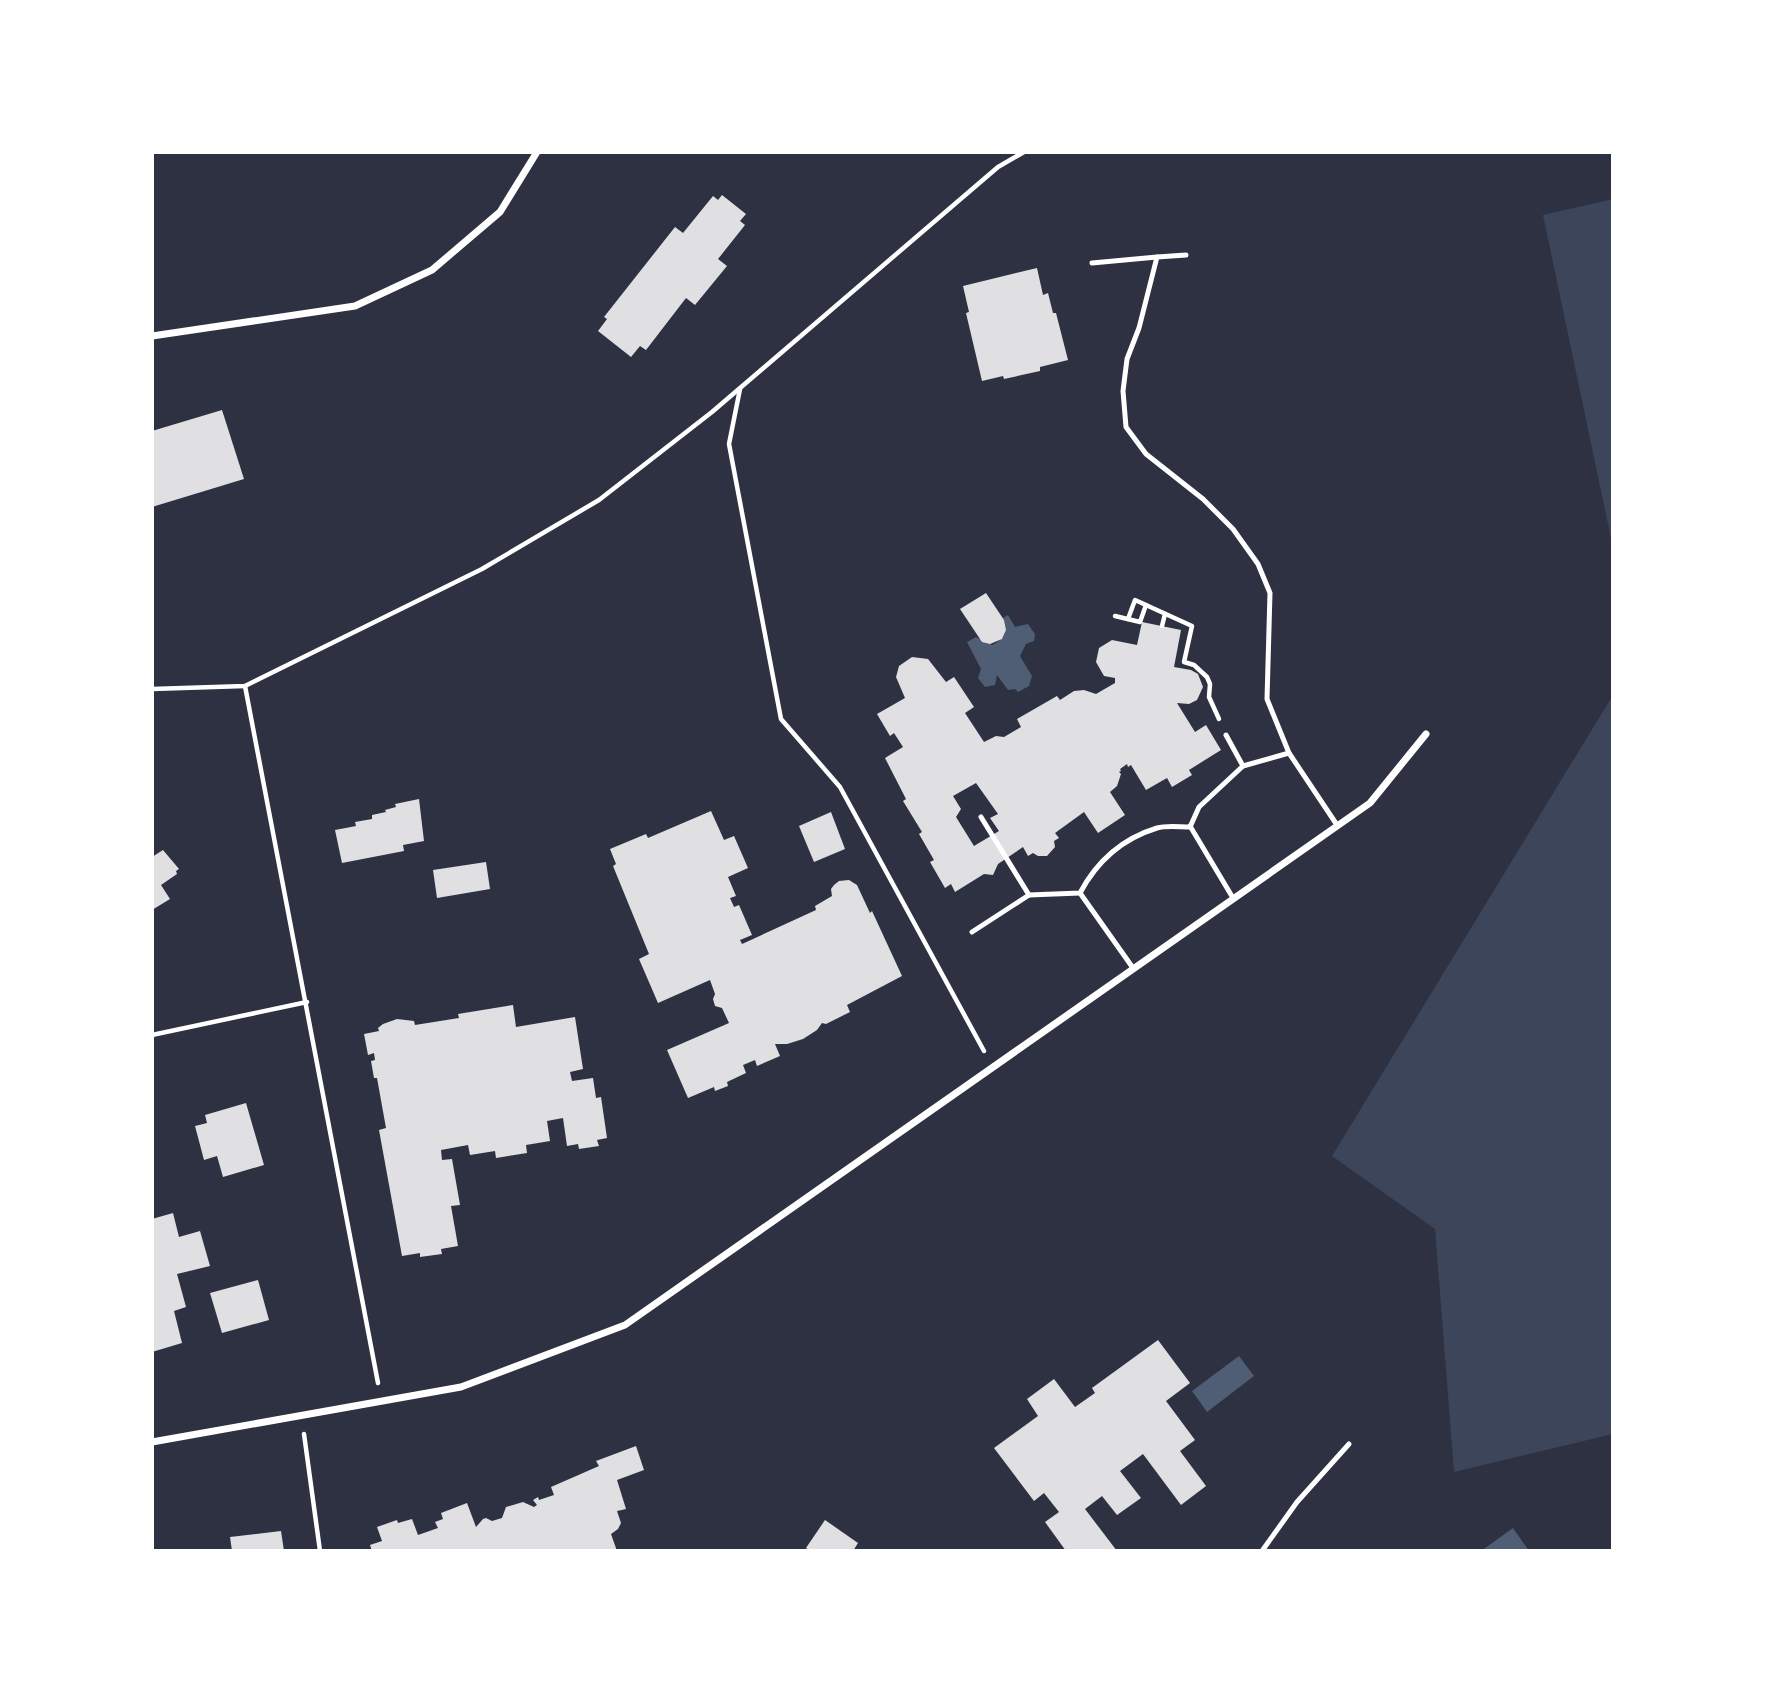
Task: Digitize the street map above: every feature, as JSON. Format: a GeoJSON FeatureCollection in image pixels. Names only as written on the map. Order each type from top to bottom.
{"type":"FeatureCollection","features":[{"type":"Feature","properties":{"kind":"street"},"geometry":{"type":"LineString","coordinates":[[152,336],[355,306],[432,270],[500,212],[537,152]]}},
{"type":"Feature","properties":{"kind":"street"},"geometry":{"type":"LineString","coordinates":[[152,1442],[461,1387],[625,1325],[1370,803],[1426,734]]}},
{"type":"Feature","properties":{"kind":"lane"},"geometry":{"type":"LineString","coordinates":[[1092,263],[1186,255]]}},
{"type":"Feature","properties":{"kind":"lane"},"geometry":{"type":"LineString","coordinates":[[1157,257],[1139,328],[1128,359],[1123,391],[1126,427],[1146,454],[1203,499],[1233,529],[1258,564],[1270,593],[1267,699],[1289,753],[1338,825]]}},
{"type":"Feature","properties":{"kind":"lane"},"geometry":{"type":"LineString","coordinates":[[1226,735],[1243,766]]}},
{"type":"Feature","properties":{"kind":"lane"},"geometry":{"type":"LineString","coordinates":[[1190,826],[1199,807],[1243,766],[1289,753]]}},
{"type":"Feature","properties":{"kind":"lane"},"geometry":{"type":"LineString","coordinates":[[981,817],[1029,895]]}},
{"type":"Feature","properties":{"kind":"lane"},"geometry":{"type":"LineString","coordinates":[[1080,894],[1099,862],[1125,842],[1159,827],[1190,826]]}},
{"type":"Feature","properties":{"kind":"lane"},"geometry":{"type":"LineString","coordinates":[[1190,826],[1233,898]]}},
{"type":"Feature","properties":{"kind":"lane"},"geometry":{"type":"LineString","coordinates":[[972,932],[1029,895],[1080,894]]}},
{"type":"Feature","properties":{"kind":"lane"},"geometry":{"type":"LineString","coordinates":[[1080,894],[1133,968]]}},
{"type":"Feature","properties":{"kind":"lane"},"geometry":{"type":"LineString","coordinates":[[1262,1551],[1297,1502],[1349,1444]]}},
{"type":"Feature","properties":{"kind":"path"},"geometry":{"type":"LineString","coordinates":[[152,689],[245,686],[482,569],[599,500],[740,388],[998,167],[1024,152]]}},
{"type":"Feature","properties":{"kind":"path"},"geometry":{"type":"LineString","coordinates":[[740,388],[729,444],[781,719],[840,787],[992,1067]]}},
{"type":"Feature","properties":{"kind":"path"},"geometry":{"type":"LineString","coordinates":[[1128,619],[1135,600],[1192,626],[1184,662],[1194,665],[1207,677],[1210,684],[1209,696],[1226,735]]}},
{"type":"Feature","properties":{"kind":"path"},"geometry":{"type":"LineString","coordinates":[[1115,616],[1140,622],[1146,605]]}},
{"type":"Feature","properties":{"kind":"path"},"geometry":{"type":"LineString","coordinates":[[1162,626],[1165,614]]}},
{"type":"Feature","properties":{"kind":"path"},"geometry":{"type":"LineString","coordinates":[[245,686],[381,1402]]}},
{"type":"Feature","properties":{"kind":"path"},"geometry":{"type":"LineString","coordinates":[[152,1035],[307,1002]]}},
{"type":"Feature","properties":{"kind":"path"},"geometry":{"type":"LineString","coordinates":[[302,1416],[320,1551]]}},
{"type":"Feature","properties":{"kind":"shaded area"},"geometry":{"type":"Polygon","coordinates":[[[1613,199],[1613,548],[1543,215],[1613,199]]]}},
{"type":"Feature","properties":{"kind":"shaded area"},"geometry":{"type":"Polygon","coordinates":[[[1008,615],[1015,627],[1028,624],[1035,634],[1034,641],[1026,644],[1020,656],[1032,676],[1029,686],[1018,692],[1015,689],[1008,690],[997,675],[995,685],[985,687],[978,678],[981,669],[967,642],[976,637],[992,645],[996,643],[1003,637],[1003,618],[1008,615]]]}},
{"type":"Feature","properties":{"kind":"shaded area"},"geometry":{"type":"Polygon","coordinates":[[[1613,695],[1613,1434],[1454,1472],[1435,1229],[1332,1156],[1613,695]]]}},
{"type":"Feature","properties":{"kind":"shaded area"},"geometry":{"type":"Polygon","coordinates":[[[1239,1356],[1254,1376],[1207,1412],[1192,1391],[1239,1356]]]}},
{"type":"Feature","properties":{"kind":"shaded area"},"geometry":{"type":"Polygon","coordinates":[[[1513,1528],[1529,1551],[1481,1551],[1513,1528]]]}},
{"type":"Feature","properties":{"kind":"building"},"geometry":{"type":"Polygon","coordinates":[[[722,195],[746,214],[740,221],[745,225],[718,259],[727,266],[695,305],[686,298],[646,350],[640,346],[631,357],[598,331],[607,319],[604,317],[675,227],[683,233],[713,196],[718,200],[722,195]]]}},
{"type":"Feature","properties":{"kind":"building"},"geometry":{"type":"Polygon","coordinates":[[[1037,268],[1043,295],[1048,293],[1053,313],[1056,313],[1068,360],[1040,367],[1040,371],[982,381],[966,313],[969,312],[963,286],[1037,268]]]}},
{"type":"Feature","properties":{"kind":"building"},"geometry":{"type":"Polygon","coordinates":[[[222,410],[244,479],[152,507],[152,431],[222,410]]]}},
{"type":"Feature","properties":{"kind":"building"},"geometry":{"type":"Polygon","coordinates":[[[986,593],[1004,620],[1006,630],[1002,639],[990,644],[982,642],[960,609],[986,593]]]}},
{"type":"Feature","properties":{"kind":"building"},"geometry":{"type":"Polygon","coordinates":[[[1142,622],[1181,630],[1174,667],[1198,674],[1203,687],[1197,700],[1189,704],[1177,703],[1195,732],[1206,725],[1221,750],[1189,770],[1192,775],[1172,787],[1167,778],[1146,790],[1131,765],[1128,767],[1127,764],[1120,769],[1117,786],[1110,792],[1125,815],[1098,833],[1084,812],[1055,833],[1059,838],[1054,841],[1055,847],[1047,856],[1033,853],[1028,856],[1023,847],[998,864],[993,875],[984,874],[955,892],[951,884],[945,888],[930,862],[934,860],[919,834],[922,832],[903,801],[906,799],[885,758],[903,747],[894,733],[890,736],[877,714],[905,698],[896,677],[899,666],[912,657],[928,659],[946,682],[954,677],[974,707],[965,713],[984,742],[996,736],[1004,737],[1021,727],[1017,719],[1057,696],[1060,700],[1074,691],[1084,690],[1096,694],[1115,683],[1115,678],[1104,676],[1096,662],[1099,648],[1112,640],[1137,645],[1142,622]],[[976,783],[953,796],[961,809],[956,817],[974,846],[999,831],[990,818],[998,814],[976,783]]]}},
{"type":"Feature","properties":{"kind":"building"},"geometry":{"type":"Polygon","coordinates":[[[419,799],[424,841],[403,845],[404,851],[342,863],[335,830],[356,826],[355,822],[372,819],[372,815],[386,812],[385,810],[396,807],[395,804],[419,799]]]}},
{"type":"Feature","properties":{"kind":"building"},"geometry":{"type":"Polygon","coordinates":[[[711,811],[724,840],[734,836],[748,868],[728,877],[736,896],[730,898],[734,907],[739,905],[752,935],[740,940],[742,944],[816,910],[815,906],[832,896],[831,889],[834,885],[839,881],[849,880],[857,885],[870,913],[872,911],[902,976],[847,1005],[850,1012],[826,1024],[822,1023],[817,1030],[803,1039],[787,1044],[775,1044],[780,1056],[757,1066],[755,1060],[743,1065],[746,1073],[727,1082],[728,1086],[715,1091],[714,1087],[688,1098],[667,1050],[729,1023],[722,1008],[715,1006],[715,994],[710,980],[658,1003],[639,959],[649,954],[613,866],[616,864],[610,849],[646,834],[648,838],[711,811]]]}},
{"type":"Feature","properties":{"kind":"building"},"geometry":{"type":"Polygon","coordinates":[[[831,812],[845,849],[814,862],[799,826],[831,812]]]}},
{"type":"Feature","properties":{"kind":"building"},"geometry":{"type":"Polygon","coordinates":[[[163,850],[179,869],[177,874],[161,885],[170,899],[152,910],[152,857],[163,850]]]}},
{"type":"Feature","properties":{"kind":"building"},"geometry":{"type":"Polygon","coordinates":[[[486,862],[490,889],[437,898],[433,870],[486,862]]]}},
{"type":"Feature","properties":{"kind":"building"},"geometry":{"type":"Polygon","coordinates":[[[513,1005],[516,1027],[575,1017],[583,1069],[570,1072],[572,1081],[593,1078],[596,1098],[601,1097],[607,1138],[597,1140],[599,1146],[579,1149],[578,1144],[567,1146],[563,1118],[547,1121],[550,1141],[526,1145],[527,1153],[496,1158],[495,1151],[470,1155],[468,1145],[441,1150],[442,1160],[452,1159],[460,1205],[451,1206],[458,1246],[441,1249],[442,1254],[402,1256],[379,1130],[386,1128],[377,1078],[374,1078],[371,1061],[375,1060],[374,1053],[368,1055],[364,1034],[379,1031],[378,1028],[383,1024],[397,1019],[414,1021],[415,1025],[459,1018],[458,1014],[513,1005]]]}},
{"type":"Feature","properties":{"kind":"building"},"geometry":{"type":"Polygon","coordinates":[[[246,1103],[264,1165],[223,1177],[217,1156],[204,1160],[195,1126],[207,1123],[205,1115],[246,1103]]]}},
{"type":"Feature","properties":{"kind":"building"},"geometry":{"type":"Polygon","coordinates":[[[173,1213],[179,1237],[200,1231],[210,1266],[177,1274],[186,1307],[174,1311],[182,1343],[152,1352],[152,1219],[173,1213]]]}},
{"type":"Feature","properties":{"kind":"building"},"geometry":{"type":"Polygon","coordinates":[[[258,1280],[269,1320],[222,1333],[210,1293],[258,1280]]]}},
{"type":"Feature","properties":{"kind":"building"},"geometry":{"type":"Polygon","coordinates":[[[1158,1340],[1190,1383],[1166,1401],[1195,1440],[1180,1451],[1206,1486],[1181,1505],[1143,1454],[1120,1471],[1141,1498],[1117,1515],[1102,1496],[1085,1509],[1117,1551],[1066,1551],[1045,1522],[1059,1512],[1044,1493],[1034,1501],[994,1448],[1038,1416],[1027,1399],[1054,1379],[1075,1407],[1095,1393],[1092,1388],[1158,1340]]]}},
{"type":"Feature","properties":{"kind":"building"},"geometry":{"type":"Polygon","coordinates":[[[636,1446],[644,1470],[617,1480],[626,1509],[617,1511],[621,1523],[611,1534],[617,1551],[372,1551],[370,1545],[382,1541],[377,1527],[397,1520],[398,1523],[412,1519],[418,1535],[438,1528],[435,1522],[443,1519],[441,1513],[467,1503],[476,1527],[483,1519],[492,1521],[502,1518],[506,1507],[523,1502],[534,1507],[537,1505],[533,1500],[538,1497],[539,1500],[554,1495],[551,1487],[599,1466],[596,1461],[636,1446]]]}},
{"type":"Feature","properties":{"kind":"building"},"geometry":{"type":"Polygon","coordinates":[[[825,1520],[858,1543],[853,1551],[810,1551],[806,1548],[825,1520]]]}},
{"type":"Feature","properties":{"kind":"building"},"geometry":{"type":"Polygon","coordinates":[[[281,1531],[284,1551],[232,1551],[230,1537],[281,1531]]]}}]}
